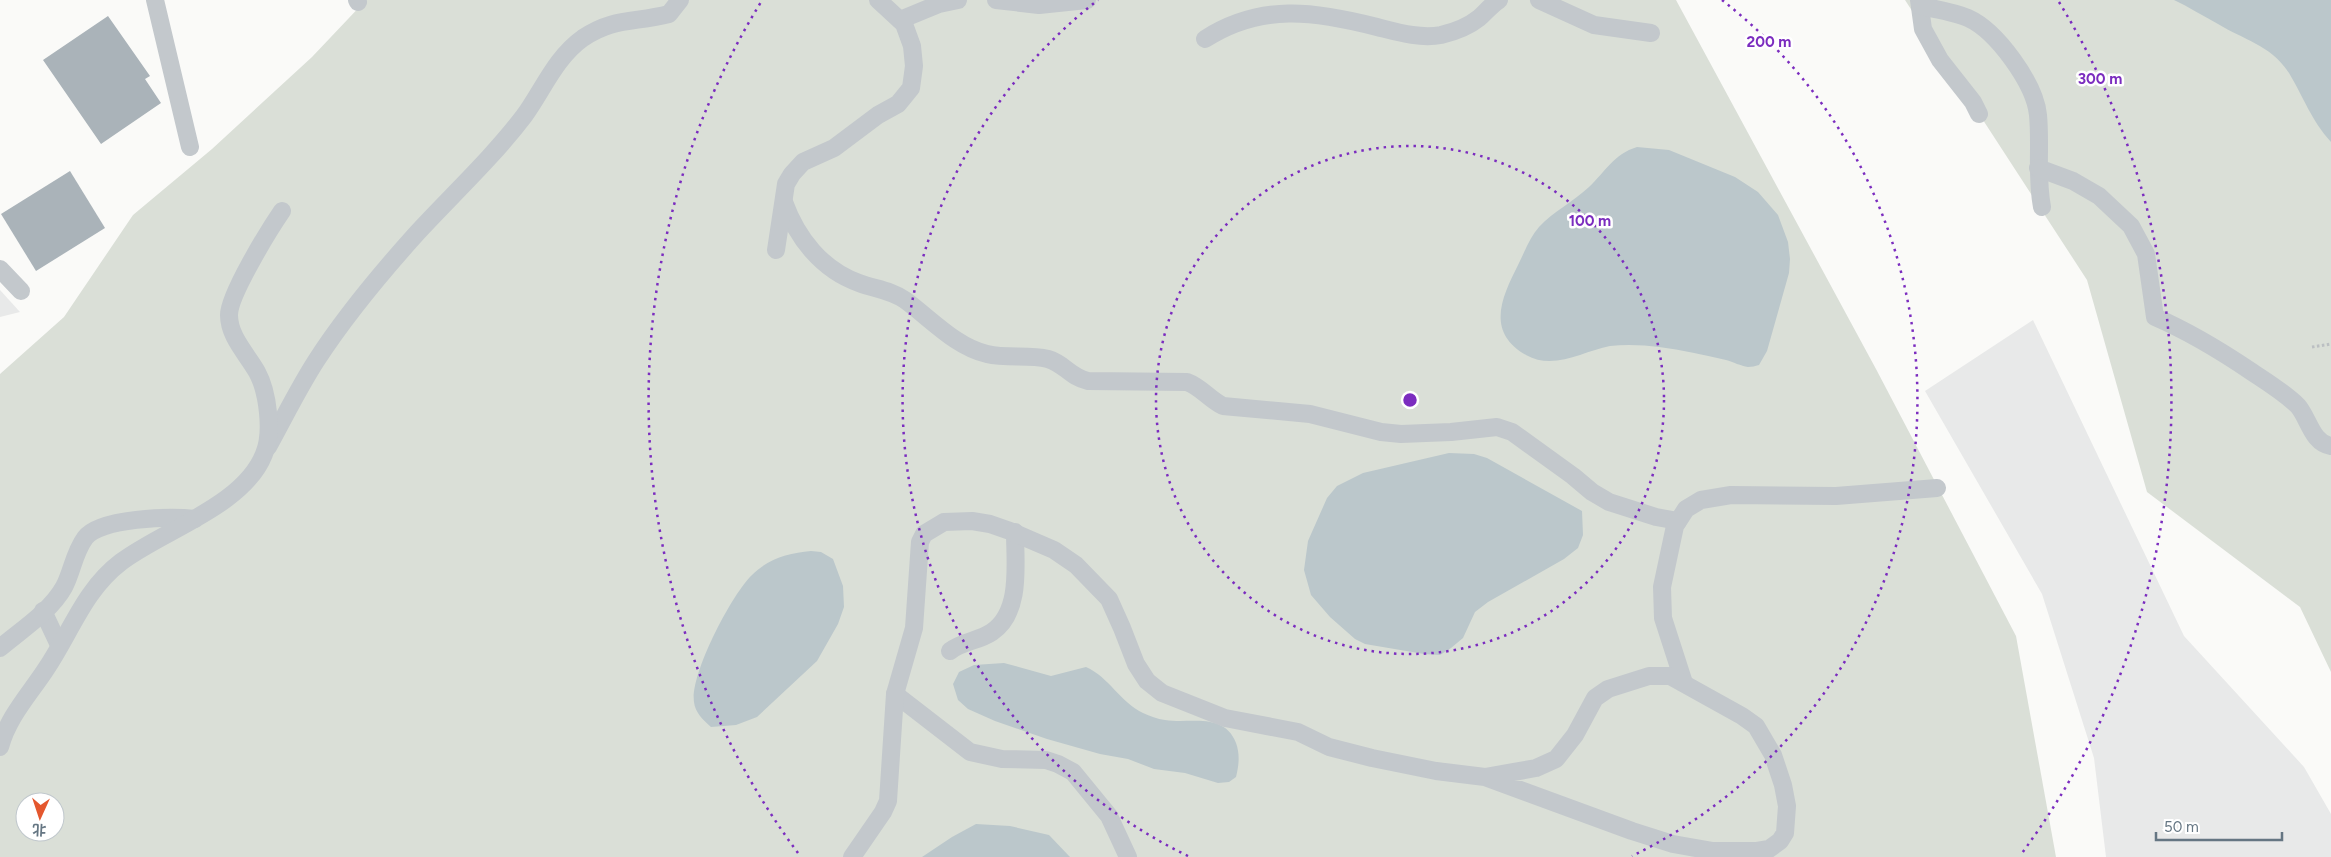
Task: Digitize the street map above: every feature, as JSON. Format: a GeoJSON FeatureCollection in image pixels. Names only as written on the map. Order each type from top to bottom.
{"type":"FeatureCollection","features":[{"type":"Feature","properties":{"kind":"street"},"geometry":{"type":"LineString","coordinates":[[155,0],[190,147]]}},
{"type":"Feature","properties":{"kind":"street"},"geometry":{"type":"LineString","coordinates":[[0,747],[5,730],[47,668],[86,597],[105,577],[138,551],[207,512],[237,489],[257,468],[300,387],[339,327],[417,233],[469,179],[524,116],[542,86],[568,51],[587,35],[611,23],[669,14],[680,0]]}},
{"type":"Feature","properties":{"kind":"street"},"geometry":{"type":"LineString","coordinates":[[776,250],[786,184],[803,162],[834,148],[878,115],[898,104],[911,88],[914,66],[912,46],[904,24],[878,0]]}},
{"type":"Feature","properties":{"kind":"street"},"geometry":{"type":"LineString","coordinates":[[900,20],[939,4],[958,0]]}},
{"type":"Feature","properties":{"kind":"street"},"geometry":{"type":"LineString","coordinates":[[996,0],[1039,5],[1087,0]]}},
{"type":"Feature","properties":{"kind":"street"},"geometry":{"type":"LineString","coordinates":[[1205,39],[1222,28],[1243,19],[1282,12],[1302,12],[1350,20],[1408,34],[1440,35],[1462,28],[1480,17],[1499,0]]}},
{"type":"Feature","properties":{"kind":"street"},"geometry":{"type":"LineString","coordinates":[[1539,0],[1594,25],[1651,32]]}},
{"type":"Feature","properties":{"kind":"street"},"geometry":{"type":"LineString","coordinates":[[1979,114],[1973,102],[1940,60],[1923,28],[1920,3],[1969,18],[1990,34],[2018,67],[2028,83],[2038,113],[2038,168],[2042,207]]}},
{"type":"Feature","properties":{"kind":"street"},"geometry":{"type":"LineString","coordinates":[[2038,168],[2073,181],[2098,196],[2131,226],[2146,254],[2155,317],[2183,329],[2270,384],[2298,407],[2315,436],[2326,445],[2331,446]]}},
{"type":"Feature","properties":{"kind":"street"},"geometry":{"type":"LineString","coordinates":[[784,202],[788,213],[807,246],[827,265],[850,280],[889,291],[968,347],[988,354],[1049,359],[1062,366],[1076,378],[1088,381],[1187,382],[1196,385],[1210,399],[1223,406],[1310,414],[1381,432],[1401,434],[1451,432],[1497,427],[1512,432],[1558,464],[1592,492],[1609,502],[1656,517],[1678,521]]}},
{"type":"Feature","properties":{"kind":"street"},"geometry":{"type":"LineString","coordinates":[[265,453],[268,428],[265,393],[258,374],[232,333],[229,314],[246,272],[282,211]]}},
{"type":"Feature","properties":{"kind":"street"},"geometry":{"type":"LineString","coordinates":[[0,269],[20,292]]}},
{"type":"Feature","properties":{"kind":"street"},"geometry":{"type":"LineString","coordinates":[[1684,683],[1663,618],[1662,587],[1675,526],[1686,510],[1701,500],[1730,495],[1836,496],[1938,488]]}},
{"type":"Feature","properties":{"kind":"street"},"geometry":{"type":"LineString","coordinates":[[0,648],[44,611],[64,588],[80,545],[91,532],[124,522],[159,517],[194,519]]}},
{"type":"Feature","properties":{"kind":"street"},"geometry":{"type":"LineString","coordinates":[[852,857],[883,812],[888,801],[895,694],[914,628],[920,542],[924,534],[944,522],[959,520],[990,524],[1015,532],[1054,550],[1076,565],[1108,599],[1140,670],[1147,681],[1162,693],[1225,718],[1298,732],[1329,747],[1372,758],[1436,771],[1485,777],[1632,831],[1673,844],[1713,851],[1769,850],[1780,841],[1785,833],[1787,806],[1783,785],[1763,736],[1756,726],[1742,716],[1670,676],[1650,676],[1608,689],[1595,698],[1575,735],[1556,759],[1536,768],[1485,777]]}},
{"type":"Feature","properties":{"kind":"street"},"geometry":{"type":"LineString","coordinates":[[950,650],[992,632],[1000,625],[1006,614],[1014,588],[1015,532]]}},
{"type":"Feature","properties":{"kind":"street"},"geometry":{"type":"LineString","coordinates":[[44,611],[59,645]]}},
{"type":"Feature","properties":{"kind":"street"},"geometry":{"type":"LineString","coordinates":[[895,694],[970,752],[1002,759],[1046,760],[1072,772],[1099,801],[1109,816],[1128,857]]}},
{"type":"Feature","properties":{"kind":"path"},"geometry":{"type":"LineString","coordinates":[[2312,347],[2331,344]]}},
{"type":"Feature","properties":{"kind":"shaded area"},"geometry":{"type":"Polygon","coordinates":[[[366,0],[1676,0],[1876,369],[2016,636],[2056,857],[0,857],[0,374],[64,317],[133,215],[212,149],[312,57],[366,0]]]}},
{"type":"Feature","properties":{"kind":"shaded area"},"geometry":{"type":"Polygon","coordinates":[[[1905,0],[2331,0],[2331,672],[2300,607],[2147,492],[2087,280],[1905,0]]]}},
{"type":"Feature","properties":{"kind":"shaded area"},"geometry":{"type":"Polygon","coordinates":[[[2174,0],[2331,0],[2331,142],[2313,117],[2289,73],[2274,56],[2265,49],[2174,0]]]}},
{"type":"Feature","properties":{"kind":"shaded area"},"geometry":{"type":"Polygon","coordinates":[[[1637,147],[1669,150],[1735,177],[1758,192],[1778,215],[1788,242],[1789,273],[1767,351],[1759,365],[1748,367],[1685,351],[1635,345],[1610,346],[1558,361],[1547,361],[1526,355],[1513,346],[1505,335],[1501,324],[1503,301],[1507,288],[1536,231],[1551,216],[1589,187],[1622,154],[1637,147]]]}},
{"type":"Feature","properties":{"kind":"shaded area"},"geometry":{"type":"Polygon","coordinates":[[[0,290],[20,312],[0,317],[0,290]]]}},
{"type":"Feature","properties":{"kind":"shaded area"},"geometry":{"type":"Polygon","coordinates":[[[2033,320],[2184,636],[2304,767],[2331,814],[2331,857],[2106,857],[2094,758],[2042,594],[1925,391],[2033,320]]]}},
{"type":"Feature","properties":{"kind":"shaded area"},"geometry":{"type":"Polygon","coordinates":[[[1449,453],[1474,454],[1487,458],[1582,511],[1583,535],[1578,548],[1564,559],[1488,602],[1475,612],[1463,638],[1440,655],[1365,644],[1355,639],[1330,617],[1311,595],[1304,570],[1308,541],[1327,498],[1337,486],[1363,473],[1449,453]]]}},
{"type":"Feature","properties":{"kind":"shaded area"},"geometry":{"type":"Polygon","coordinates":[[[811,551],[821,552],[833,559],[843,586],[844,607],[838,624],[817,661],[757,717],[736,725],[711,727],[702,719],[696,709],[694,702],[695,689],[705,655],[724,616],[744,585],[765,564],[780,557],[811,551]]]}},
{"type":"Feature","properties":{"kind":"shaded area"},"geometry":{"type":"Polygon","coordinates":[[[1004,663],[1051,676],[1086,667],[1094,671],[1128,703],[1143,713],[1162,720],[1215,723],[1231,733],[1236,743],[1239,760],[1236,777],[1229,782],[1218,783],[1185,773],[1154,769],[1128,759],[1100,754],[1047,739],[995,721],[968,709],[958,700],[953,684],[959,672],[974,665],[1004,663]]]}},
{"type":"Feature","properties":{"kind":"shaded area"},"geometry":{"type":"Polygon","coordinates":[[[976,824],[1010,826],[1049,835],[1070,857],[922,857],[976,824]]]}},
{"type":"Feature","properties":{"kind":"building"},"geometry":{"type":"Polygon","coordinates":[[[108,16],[150,76],[145,79],[161,103],[101,144],[43,60],[108,16]]]}},
{"type":"Feature","properties":{"kind":"building"},"geometry":{"type":"Polygon","coordinates":[[[70,171],[105,228],[36,271],[1,214],[70,171]]]}}]}
